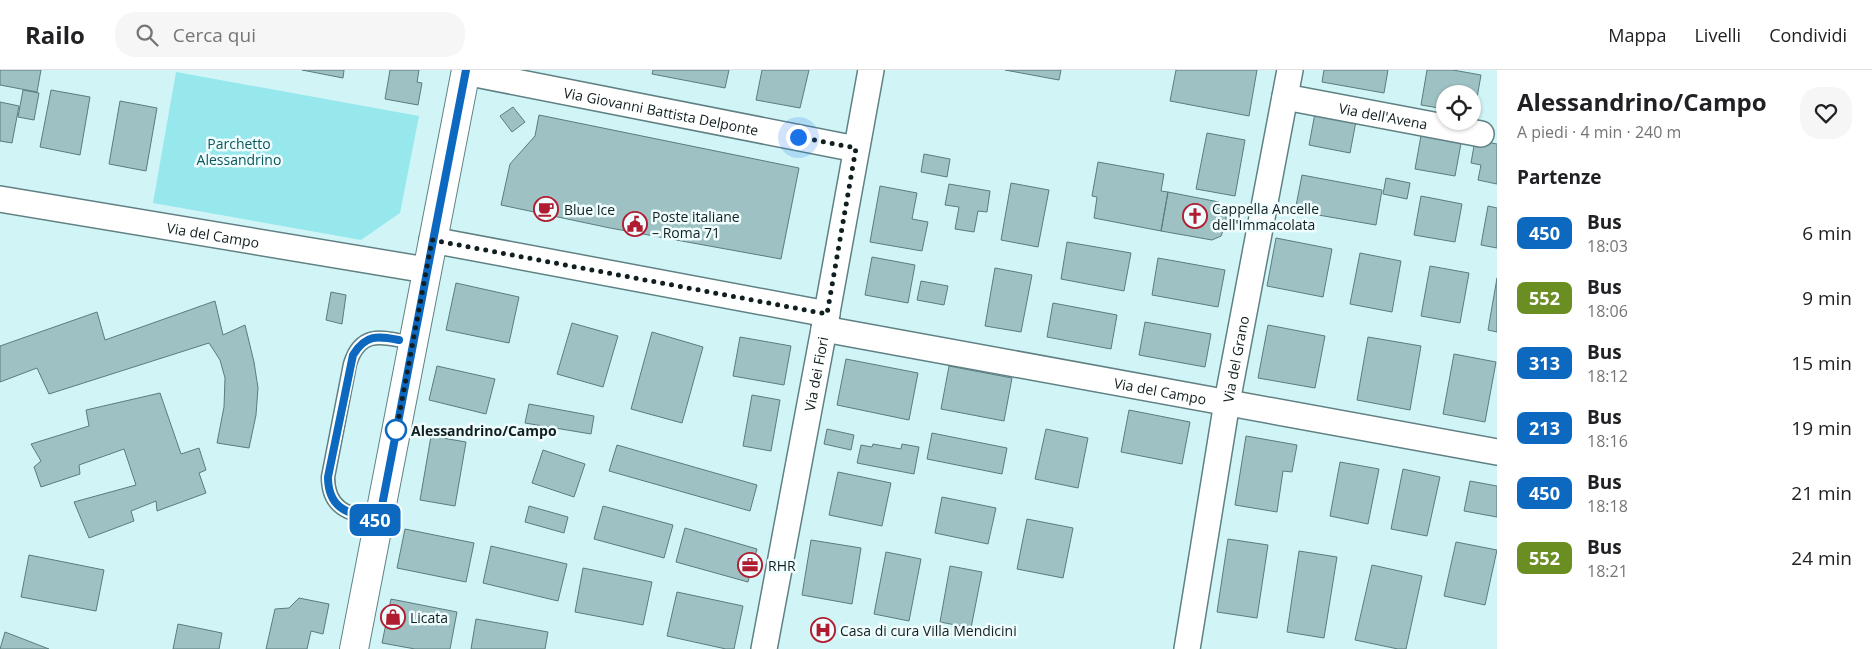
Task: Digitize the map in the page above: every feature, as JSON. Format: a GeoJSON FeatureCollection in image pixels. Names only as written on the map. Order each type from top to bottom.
{"type":"FeatureCollection","features":[{"type":"Feature","properties":{"kind":"street","name":"Via dei Fiori"},"geometry":{"type":"LineString","coordinates":[[764,649],[826,322],[871,70]]}},
{"type":"Feature","properties":{"kind":"street","name":"Via del Grano"},"geometry":{"type":"LineString","coordinates":[[1187,649],[1227,402],[1290,70]]}},
{"type":"Feature","properties":{"kind":"street","name":"Via Giovanni Battista Delponte"},"geometry":{"type":"LineString","coordinates":[[465,71],[856,148]]}},
{"type":"Feature","properties":{"kind":"street"},"geometry":{"type":"LineString","coordinates":[[354,649],[465,71]]}},
{"type":"Feature","properties":{"kind":"street","name":"Via dell'Avena"},"geometry":{"type":"LineString","coordinates":[[1285,98],[1481,134]]}},
{"type":"Feature","properties":{"kind":"street","name":"Via del Campo"},"geometry":{"type":"LineString","coordinates":[[0,199],[426,270]]}},
{"type":"Feature","properties":{"kind":"street","name":"Via del Campo"},"geometry":{"type":"LineString","coordinates":[[432,240],[826,322],[1227,402],[1497,452]]}},
{"type":"Feature","properties":{"kind":"lane"},"geometry":{"type":"LineString","coordinates":[[379,521],[348,512],[340,507],[330,494],[328,477],[350,364],[357,348],[363,342],[376,337],[413,343]]}},
{"type":"Feature","properties":{"kind":"green space","name":"Parchetto Alessandrino"},"geometry":{"type":"Polygon","coordinates":[[[176,72],[419,116],[400,213],[361,240],[153,203],[176,72]]]}},
{"type":"Feature","properties":{"kind":"building"},"geometry":{"type":"Polygon","coordinates":[[[0,70],[41,70],[37,92],[0,85],[0,70]]]}},
{"type":"Feature","properties":{"kind":"building"},"geometry":{"type":"Polygon","coordinates":[[[302,70],[344,70],[343,78],[302,70]]]}},
{"type":"Feature","properties":{"kind":"building"},"geometry":{"type":"Polygon","coordinates":[[[390,70],[419,70],[417,82],[422,83],[418,105],[385,99],[390,70]]]}},
{"type":"Feature","properties":{"kind":"building"},"geometry":{"type":"Polygon","coordinates":[[[653,70],[729,70],[725,88],[652,74],[653,70]]]}},
{"type":"Feature","properties":{"kind":"building"},"geometry":{"type":"Polygon","coordinates":[[[762,70],[809,70],[800,108],[756,100],[762,70]]]}},
{"type":"Feature","properties":{"kind":"building"},"geometry":{"type":"Polygon","coordinates":[[[1005,70],[1061,70],[1059,80],[1005,70]]]}},
{"type":"Feature","properties":{"kind":"building"},"geometry":{"type":"Polygon","coordinates":[[[1176,70],[1257,70],[1249,116],[1170,101],[1176,70]]]}},
{"type":"Feature","properties":{"kind":"building"},"geometry":{"type":"Polygon","coordinates":[[[1324,70],[1388,70],[1384,93],[1322,82],[1324,70]]]}},
{"type":"Feature","properties":{"kind":"building"},"geometry":{"type":"Polygon","coordinates":[[[1427,70],[1453,70],[1481,75],[1479,85],[1436,85],[1436,108],[1421,105],[1427,70]]]}},
{"type":"Feature","properties":{"kind":"building"},"geometry":{"type":"Polygon","coordinates":[[[23,90],[39,93],[34,120],[18,117],[23,90]]]}},
{"type":"Feature","properties":{"kind":"building"},"geometry":{"type":"Polygon","coordinates":[[[51,90],[90,97],[80,155],[40,147],[51,90]]]}},
{"type":"Feature","properties":{"kind":"building"},"geometry":{"type":"Polygon","coordinates":[[[120,101],[157,108],[146,171],[109,164],[120,101]]]}},
{"type":"Feature","properties":{"kind":"building"},"geometry":{"type":"Polygon","coordinates":[[[0,102],[19,106],[12,143],[0,141],[0,102]]]}},
{"type":"Feature","properties":{"kind":"building"},"geometry":{"type":"Polygon","coordinates":[[[513,107],[525,122],[512,132],[500,116],[513,107]]]}},
{"type":"Feature","properties":{"kind":"building"},"geometry":{"type":"Polygon","coordinates":[[[1316,108],[1357,116],[1350,153],[1309,145],[1316,108]]]}},
{"type":"Feature","properties":{"kind":"building"},"geometry":{"type":"Polygon","coordinates":[[[539,115],[799,168],[781,259],[610,228],[501,205],[510,164],[535,136],[539,115]]]}},
{"type":"Feature","properties":{"kind":"building"},"geometry":{"type":"Polygon","coordinates":[[[1422,130],[1462,138],[1455,176],[1415,169],[1422,130]]]}},
{"type":"Feature","properties":{"kind":"building"},"geometry":{"type":"Polygon","coordinates":[[[1207,133],[1245,140],[1235,196],[1196,189],[1207,133]]]}},
{"type":"Feature","properties":{"kind":"building"},"geometry":{"type":"Polygon","coordinates":[[[1475,140],[1497,144],[1497,184],[1478,180],[1481,165],[1471,163],[1475,140]]]}},
{"type":"Feature","properties":{"kind":"building"},"geometry":{"type":"Polygon","coordinates":[[[924,154],[950,159],[947,177],[921,172],[924,154]]]}},
{"type":"Feature","properties":{"kind":"building"},"geometry":{"type":"Polygon","coordinates":[[[1098,162],[1164,174],[1161,191],[1168,192],[1161,231],[1094,218],[1097,197],[1092,196],[1098,162]]]}},
{"type":"Feature","properties":{"kind":"building"},"geometry":{"type":"Polygon","coordinates":[[[1302,175],[1382,190],[1376,225],[1295,211],[1302,175]]]}},
{"type":"Feature","properties":{"kind":"building"},"geometry":{"type":"Polygon","coordinates":[[[1386,178],[1410,183],[1407,199],[1383,194],[1386,178]]]}},
{"type":"Feature","properties":{"kind":"building"},"geometry":{"type":"Polygon","coordinates":[[[1011,183],[1049,190],[1038,247],[1001,240],[1011,183]]]}},
{"type":"Feature","properties":{"kind":"building"},"geometry":{"type":"Polygon","coordinates":[[[949,184],[990,191],[987,212],[978,211],[974,232],[955,229],[959,207],[945,205],[949,184]]]}},
{"type":"Feature","properties":{"kind":"building"},"geometry":{"type":"Polygon","coordinates":[[[880,186],[917,193],[912,219],[928,222],[922,251],[870,242],[880,186]]]}},
{"type":"Feature","properties":{"kind":"building","name":"Cappella Ancelle dell'Immacolata"},"geometry":{"type":"Polygon","coordinates":[[[1168,192],[1219,202],[1226,209],[1226,223],[1221,236],[1212,240],[1161,231],[1168,192]]]}},
{"type":"Feature","properties":{"kind":"building"},"geometry":{"type":"Polygon","coordinates":[[[1421,196],[1462,204],[1455,242],[1414,235],[1421,196]]]}},
{"type":"Feature","properties":{"kind":"building"},"geometry":{"type":"Polygon","coordinates":[[[1488,206],[1497,208],[1497,248],[1481,245],[1488,206]]]}},
{"type":"Feature","properties":{"kind":"building"},"geometry":{"type":"Polygon","coordinates":[[[1276,238],[1332,249],[1323,297],[1267,286],[1276,238]]]}},
{"type":"Feature","properties":{"kind":"building"},"geometry":{"type":"Polygon","coordinates":[[[1067,242],[1131,253],[1124,291],[1061,279],[1067,242]]]}},
{"type":"Feature","properties":{"kind":"building"},"geometry":{"type":"Polygon","coordinates":[[[1360,253],[1401,261],[1392,312],[1350,304],[1360,253]]]}},
{"type":"Feature","properties":{"kind":"building"},"geometry":{"type":"Polygon","coordinates":[[[872,257],[915,265],[908,303],[865,295],[872,257]]]}},
{"type":"Feature","properties":{"kind":"building"},"geometry":{"type":"Polygon","coordinates":[[[1158,258],[1225,270],[1218,307],[1152,295],[1158,258]]]}},
{"type":"Feature","properties":{"kind":"building"},"geometry":{"type":"Polygon","coordinates":[[[1430,266],[1469,273],[1460,323],[1421,316],[1430,266]]]}},
{"type":"Feature","properties":{"kind":"building"},"geometry":{"type":"Polygon","coordinates":[[[995,268],[1032,275],[1021,332],[985,326],[995,268]]]}},
{"type":"Feature","properties":{"kind":"building"},"geometry":{"type":"Polygon","coordinates":[[[1497,278],[1497,332],[1488,330],[1497,278]]]}},
{"type":"Feature","properties":{"kind":"building"},"geometry":{"type":"Polygon","coordinates":[[[921,281],[948,286],[944,305],[917,300],[921,281]]]}},
{"type":"Feature","properties":{"kind":"building"},"geometry":{"type":"Polygon","coordinates":[[[456,283],[519,297],[509,343],[446,330],[456,283]]]}},
{"type":"Feature","properties":{"kind":"building"},"geometry":{"type":"Polygon","coordinates":[[[331,292],[346,295],[342,324],[326,320],[331,292]]]}},
{"type":"Feature","properties":{"kind":"building"},"geometry":{"type":"Polygon","coordinates":[[[215,301],[223,335],[245,325],[254,362],[258,388],[256,415],[249,448],[217,443],[224,407],[225,378],[220,360],[209,343],[49,394],[37,368],[0,382],[0,346],[97,312],[105,340],[215,301]]]}},
{"type":"Feature","properties":{"kind":"building"},"geometry":{"type":"Polygon","coordinates":[[[1053,303],[1117,315],[1111,349],[1047,337],[1053,303]]]}},
{"type":"Feature","properties":{"kind":"building"},"geometry":{"type":"Polygon","coordinates":[[[1145,322],[1211,334],[1205,367],[1139,355],[1145,322]]]}},
{"type":"Feature","properties":{"kind":"building"},"geometry":{"type":"Polygon","coordinates":[[[572,323],[618,336],[603,387],[557,374],[572,323]]]}},
{"type":"Feature","properties":{"kind":"building"},"geometry":{"type":"Polygon","coordinates":[[[1268,325],[1325,336],[1315,388],[1258,378],[1268,325]]]}},
{"type":"Feature","properties":{"kind":"building"},"geometry":{"type":"Polygon","coordinates":[[[652,332],[703,347],[682,423],[631,409],[652,332]]]}},
{"type":"Feature","properties":{"kind":"building"},"geometry":{"type":"Polygon","coordinates":[[[740,337],[791,346],[784,385],[733,376],[740,337]]]}},
{"type":"Feature","properties":{"kind":"building"},"geometry":{"type":"Polygon","coordinates":[[[1368,337],[1421,346],[1410,410],[1357,400],[1368,337]]]}},
{"type":"Feature","properties":{"kind":"building"},"geometry":{"type":"Polygon","coordinates":[[[1454,354],[1496,362],[1485,422],[1443,414],[1454,354]]]}},
{"type":"Feature","properties":{"kind":"building"},"geometry":{"type":"Polygon","coordinates":[[[846,359],[918,373],[909,420],[837,405],[846,359]]]}},
{"type":"Feature","properties":{"kind":"building"},"geometry":{"type":"Polygon","coordinates":[[[437,366],[495,379],[486,414],[429,400],[437,366]]]}},
{"type":"Feature","properties":{"kind":"building"},"geometry":{"type":"Polygon","coordinates":[[[949,366],[1012,378],[1004,421],[941,409],[949,366]]]}},
{"type":"Feature","properties":{"kind":"building"},"geometry":{"type":"Polygon","coordinates":[[[160,393],[181,454],[199,448],[206,470],[199,473],[206,493],[157,511],[156,501],[131,511],[134,521],[89,538],[74,502],[136,485],[124,449],[79,465],[80,474],[41,487],[34,467],[41,461],[31,444],[89,426],[86,410],[160,393]]]}},
{"type":"Feature","properties":{"kind":"building"},"geometry":{"type":"Polygon","coordinates":[[[752,395],[780,400],[771,451],[743,446],[752,395]]]}},
{"type":"Feature","properties":{"kind":"building"},"geometry":{"type":"Polygon","coordinates":[[[529,404],[594,416],[591,434],[525,423],[529,404]]]}},
{"type":"Feature","properties":{"kind":"building"},"geometry":{"type":"Polygon","coordinates":[[[1129,410],[1190,422],[1182,464],[1121,452],[1129,410]]]}},
{"type":"Feature","properties":{"kind":"building"},"geometry":{"type":"Polygon","coordinates":[[[827,429],[854,435],[851,450],[824,444],[827,429]]]}},
{"type":"Feature","properties":{"kind":"building"},"geometry":{"type":"Polygon","coordinates":[[[1046,429],[1088,438],[1078,488],[1035,479],[1046,429]]]}},
{"type":"Feature","properties":{"kind":"building"},"geometry":{"type":"Polygon","coordinates":[[[932,433],[1007,448],[1002,474],[927,459],[932,433]]]}},
{"type":"Feature","properties":{"kind":"building"},"geometry":{"type":"Polygon","coordinates":[[[431,436],[466,442],[455,506],[420,500],[431,436]]]}},
{"type":"Feature","properties":{"kind":"building"},"geometry":{"type":"Polygon","coordinates":[[[1246,436],[1297,445],[1292,472],[1283,471],[1277,512],[1235,505],[1246,436]]]}},
{"type":"Feature","properties":{"kind":"building"},"geometry":{"type":"Polygon","coordinates":[[[873,444],[901,449],[902,444],[919,447],[914,474],[857,463],[861,445],[872,447],[873,444]]]}},
{"type":"Feature","properties":{"kind":"building"},"geometry":{"type":"Polygon","coordinates":[[[617,445],[757,485],[750,511],[609,471],[617,445]]]}},
{"type":"Feature","properties":{"kind":"building"},"geometry":{"type":"Polygon","coordinates":[[[543,450],[585,464],[574,497],[532,483],[543,450]]]}},
{"type":"Feature","properties":{"kind":"building"},"geometry":{"type":"Polygon","coordinates":[[[1340,462],[1379,469],[1368,524],[1330,516],[1340,462]]]}},
{"type":"Feature","properties":{"kind":"building"},"geometry":{"type":"Polygon","coordinates":[[[1403,469],[1440,477],[1427,536],[1391,529],[1403,469]]]}},
{"type":"Feature","properties":{"kind":"building"},"geometry":{"type":"Polygon","coordinates":[[[838,472],[891,483],[882,526],[829,515],[838,472]]]}},
{"type":"Feature","properties":{"kind":"building"},"geometry":{"type":"Polygon","coordinates":[[[1470,481],[1497,486],[1497,517],[1464,511],[1470,481]]]}},
{"type":"Feature","properties":{"kind":"building"},"geometry":{"type":"Polygon","coordinates":[[[942,497],[996,508],[988,544],[935,533],[942,497]]]}},
{"type":"Feature","properties":{"kind":"building"},"geometry":{"type":"Polygon","coordinates":[[[529,506],[568,517],[564,533],[525,522],[529,506]]]}},
{"type":"Feature","properties":{"kind":"building"},"geometry":{"type":"Polygon","coordinates":[[[603,506],[673,525],[664,558],[594,539],[603,506]]]}},
{"type":"Feature","properties":{"kind":"building"},"geometry":{"type":"Polygon","coordinates":[[[1027,519],[1073,528],[1063,578],[1017,569],[1027,519]]]}},
{"type":"Feature","properties":{"kind":"building"},"geometry":{"type":"Polygon","coordinates":[[[685,528],[757,549],[748,582],[676,562],[685,528]]]}},
{"type":"Feature","properties":{"kind":"building"},"geometry":{"type":"Polygon","coordinates":[[[405,529],[474,543],[466,582],[397,568],[405,529]]]}},
{"type":"Feature","properties":{"kind":"building"},"geometry":{"type":"Polygon","coordinates":[[[1228,539],[1268,545],[1257,618],[1217,612],[1228,539]]]}},
{"type":"Feature","properties":{"kind":"building"},"geometry":{"type":"Polygon","coordinates":[[[811,540],[861,548],[852,604],[802,595],[811,540]]]}},
{"type":"Feature","properties":{"kind":"building"},"geometry":{"type":"Polygon","coordinates":[[[1456,542],[1497,550],[1485,605],[1444,596],[1456,542]]]}},
{"type":"Feature","properties":{"kind":"building"},"geometry":{"type":"Polygon","coordinates":[[[491,546],[567,564],[558,601],[483,583],[491,546]]]}},
{"type":"Feature","properties":{"kind":"building"},"geometry":{"type":"Polygon","coordinates":[[[1299,551],[1337,557],[1324,638],[1287,632],[1299,551]]]}},
{"type":"Feature","properties":{"kind":"building"},"geometry":{"type":"Polygon","coordinates":[[[886,552],[921,559],[909,621],[874,614],[886,552]]]}},
{"type":"Feature","properties":{"kind":"building"},"geometry":{"type":"Polygon","coordinates":[[[29,555],[104,570],[96,611],[21,597],[29,555]]]}},
{"type":"Feature","properties":{"kind":"building"},"geometry":{"type":"Polygon","coordinates":[[[1372,565],[1422,576],[1406,649],[1355,640],[1372,565]]]}},
{"type":"Feature","properties":{"kind":"building"},"geometry":{"type":"Polygon","coordinates":[[[950,566],[982,572],[971,628],[940,622],[950,566]]]}},
{"type":"Feature","properties":{"kind":"building"},"geometry":{"type":"Polygon","coordinates":[[[583,568],[652,582],[643,625],[575,612],[583,568]]]}},
{"type":"Feature","properties":{"kind":"building"},"geometry":{"type":"Polygon","coordinates":[[[677,592],[743,606],[734,649],[726,649],[667,636],[677,592]]]}},
{"type":"Feature","properties":{"kind":"building"},"geometry":{"type":"Polygon","coordinates":[[[299,598],[329,604],[323,634],[311,631],[307,649],[266,649],[275,609],[289,608],[299,598]]]}},
{"type":"Feature","properties":{"kind":"building"},"geometry":{"type":"Polygon","coordinates":[[[391,599],[457,612],[450,649],[415,649],[382,643],[391,599]]]}},
{"type":"Feature","properties":{"kind":"building"},"geometry":{"type":"Polygon","coordinates":[[[476,619],[548,632],[545,649],[471,649],[476,619]]]}},
{"type":"Feature","properties":{"kind":"building"},"geometry":{"type":"Polygon","coordinates":[[[178,624],[222,633],[219,649],[173,649],[178,624]]]}},
{"type":"Feature","properties":{"kind":"building"},"geometry":{"type":"Polygon","coordinates":[[[5,632],[49,649],[0,649],[5,632]]]}},
{"type":"Feature","properties":{"kind":"bus line","name":"450"},"geometry":{"type":"LineString","coordinates":[[399,340],[376,337],[369,339],[357,348],[353,355],[328,477],[330,494],[340,507],[348,512],[379,521],[466,70]]}},
{"type":"Feature","properties":{"kind":"place","name":"Blue Ice"},"geometry":{"type":"Point","coordinates":[546,209]}},
{"type":"Feature","properties":{"kind":"place","name":"Cappella Ancelle dell'Immacolata"},"geometry":{"type":"Point","coordinates":[1195,216]}},
{"type":"Feature","properties":{"kind":"place","name":"Poste italiane – Roma 71"},"geometry":{"type":"Point","coordinates":[635,224]}},
{"type":"Feature","properties":{"kind":"place","name":"Alessandrino/Campo"},"geometry":{"type":"Point","coordinates":[396,430]}},
{"type":"Feature","properties":{"kind":"place","name":"RHR"},"geometry":{"type":"Point","coordinates":[750,565]}},
{"type":"Feature","properties":{"kind":"place","name":"Licata"},"geometry":{"type":"Point","coordinates":[393,617]}},
{"type":"Feature","properties":{"kind":"place","name":"Casa di cura Villa Mendicini"},"geometry":{"type":"Point","coordinates":[823,630]}},
{"type":"Feature","properties":{"kind":"route"},"geometry":{"type":"LineString","coordinates":[[396,430],[396,432],[432,240],[827,314],[856,148],[798,137]]}}]}
